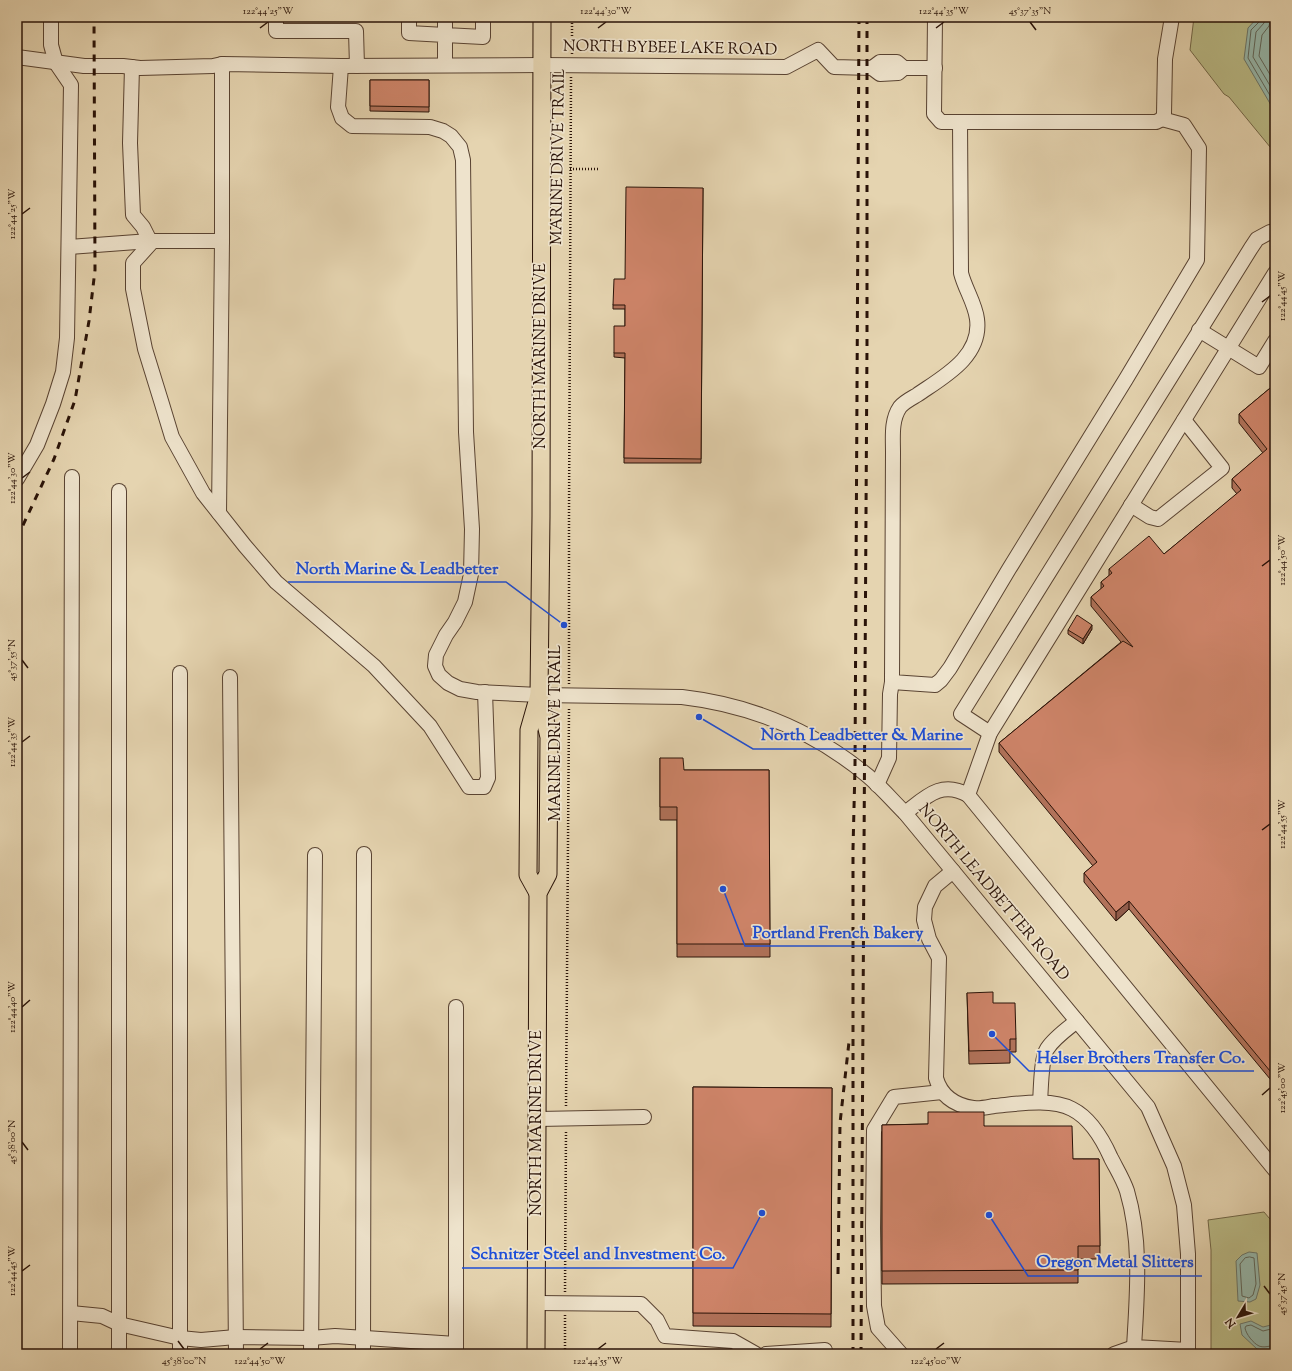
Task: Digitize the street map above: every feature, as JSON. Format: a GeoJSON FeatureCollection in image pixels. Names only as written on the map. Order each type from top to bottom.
{"type":"FeatureCollection","features":[{"type":"Feature","properties":{"kind":"main road","name":"NORTH MARINE DRIVE"},"geometry":{"type":"LineString","coordinates":[[536,1354],[538,893],[528,875],[528,730],[539,695],[541,516],[542,17]]}},
{"type":"Feature","properties":{"kind":"street"},"geometry":{"type":"LineString","coordinates":[[17,479],[37,444],[53,404],[63,372],[66,338],[69,247],[71,85],[56,63],[51,45],[50,17]]}},
{"type":"Feature","properties":{"kind":"street"},"geometry":{"type":"LineString","coordinates":[[276,17],[276,31],[356,31],[357,66]]}},
{"type":"Feature","properties":{"kind":"street"},"geometry":{"type":"LineString","coordinates":[[409,17],[409,33],[483,37],[483,17]]}},
{"type":"Feature","properties":{"kind":"street"},"geometry":{"type":"LineString","coordinates":[[445,17],[445,65]]}},
{"type":"Feature","properties":{"kind":"street"},"geometry":{"type":"LineString","coordinates":[[892,682],[935,685],[950,668],[1197,260],[1199,148],[1184,125],[1162,119],[1156,122],[941,122],[934,114],[935,17]]}},
{"type":"Feature","properties":{"kind":"street"},"geometry":{"type":"LineString","coordinates":[[1162,119],[1164,114],[1165,59],[1172,17]]}},
{"type":"Feature","properties":{"kind":"street","name":"NORTH BYBEE LAKE ROAD"},"geometry":{"type":"LineString","coordinates":[[17,57],[84,66],[132,67],[213,66],[222,64],[341,66],[542,64],[571,66],[786,67],[818,50],[834,67],[872,68],[880,74],[898,73],[904,68],[934,68]]}},
{"type":"Feature","properties":{"kind":"street"},"geometry":{"type":"LineString","coordinates":[[219,513],[222,64]]}},
{"type":"Feature","properties":{"kind":"street","name":"NORTH LEADBETTER ROAD"},"geometry":{"type":"LineString","coordinates":[[341,66],[338,107],[342,118],[352,126],[430,127],[443,131],[451,136],[460,147],[463,160],[466,432],[472,529],[471,574],[465,602],[456,622],[446,635],[436,655],[434,666],[439,675],[448,683],[460,689],[485,692],[539,695],[682,697],[706,699],[737,707],[799,730],[836,752],[877,785],[905,813],[1148,1107],[1174,1166],[1184,1205],[1188,1254],[1188,1352]]}},
{"type":"Feature","properties":{"kind":"street"},"geometry":{"type":"LineString","coordinates":[[132,67],[130,143],[133,215],[151,243],[133,263],[134,289],[145,349],[172,437],[203,493],[276,582],[374,666],[430,726],[469,787],[484,787],[488,778],[485,692]]}},
{"type":"Feature","properties":{"kind":"street"},"geometry":{"type":"LineString","coordinates":[[877,785],[889,758],[890,694],[892,682],[893,452],[895,417],[901,406],[947,375],[960,363],[968,354],[976,338],[977,320],[972,300],[964,287],[961,273],[960,122]]}},
{"type":"Feature","properties":{"kind":"street"},"geometry":{"type":"LineString","coordinates":[[990,733],[961,714],[1257,239],[1270,232],[1275,234]]}},
{"type":"Feature","properties":{"kind":"street"},"geometry":{"type":"LineString","coordinates":[[69,247],[150,240],[222,241]]}},
{"type":"Feature","properties":{"kind":"street"},"geometry":{"type":"LineString","coordinates":[[968,795],[990,733],[1275,273]]}},
{"type":"Feature","properties":{"kind":"street"},"geometry":{"type":"LineString","coordinates":[[1199,330],[1259,367],[1275,341]]}},
{"type":"Feature","properties":{"kind":"street"},"geometry":{"type":"LineString","coordinates":[[1131,505],[1150,517],[1158,519],[1222,468],[1184,420]]}},
{"type":"Feature","properties":{"kind":"street"},"geometry":{"type":"LineString","coordinates":[[70,1354],[72,477]]}},
{"type":"Feature","properties":{"kind":"street"},"geometry":{"type":"LineString","coordinates":[[119,1354],[120,491]]}},
{"type":"Feature","properties":{"kind":"street"},"geometry":{"type":"LineString","coordinates":[[180,674],[180,1354]]}},
{"type":"Feature","properties":{"kind":"street"},"geometry":{"type":"LineString","coordinates":[[230,677],[236,1354]]}},
{"type":"Feature","properties":{"kind":"street"},"geometry":{"type":"LineString","coordinates":[[905,813],[930,794],[940,790],[953,789],[968,795],[1275,1170]]}},
{"type":"Feature","properties":{"kind":"street"},"geometry":{"type":"LineString","coordinates":[[363,1354],[364,854]]}},
{"type":"Feature","properties":{"kind":"street"},"geometry":{"type":"LineString","coordinates":[[311,1354],[315,855]]}},
{"type":"Feature","properties":{"kind":"street"},"geometry":{"type":"LineString","coordinates":[[953,871],[935,886],[925,907],[924,920],[929,939],[939,958],[936,1078],[942,1092],[948,1099],[958,1104],[974,1108],[1040,1102],[1071,1108],[1085,1118],[1105,1143],[1126,1190],[1136,1235],[1138,1284],[1134,1347]]}},
{"type":"Feature","properties":{"kind":"street"},"geometry":{"type":"LineString","coordinates":[[71,1313],[102,1316],[119,1324],[180,1338],[210,1340],[236,1337],[311,1338],[335,1336],[456,1349],[456,1007]]}},
{"type":"Feature","properties":{"kind":"street"},"geometry":{"type":"LineString","coordinates":[[1040,1102],[1043,1063],[1046,1049],[1077,1021]]}},
{"type":"Feature","properties":{"kind":"street"},"geometry":{"type":"LineString","coordinates":[[900,1354],[878,1328],[874,1306],[874,1130],[894,1098],[942,1092]]}},
{"type":"Feature","properties":{"kind":"street"},"geometry":{"type":"LineString","coordinates":[[538,1118],[644,1118]]}},
{"type":"Feature","properties":{"kind":"street"},"geometry":{"type":"LineString","coordinates":[[537,1303],[641,1304],[657,1320],[665,1336],[733,1341],[756,1354]]}},
{"type":"Feature","properties":{"kind":"street"},"geometry":{"type":"LineString","coordinates":[[1114,1354],[1134,1347],[1188,1352]]}},
{"type":"Feature","properties":{"kind":"street"},"geometry":{"type":"LineString","coordinates":[[766,1354],[825,1350]]}},
{"type":"Feature","properties":{"kind":"path","name":"MARINE DRIVE TRAIL"},"geometry":{"type":"LineString","coordinates":[[565,1354],[569,695],[570,169],[572,17]]}},
{"type":"Feature","properties":{"kind":"path"},"geometry":{"type":"LineString","coordinates":[[570,169],[598,169]]}},
{"type":"Feature","properties":{"kind":"green space"},"geometry":{"type":"Polygon","coordinates":[[[1194,17],[1275,17],[1275,153],[1229,97],[1224,94],[1190,50],[1194,17]]]}},
{"type":"Feature","properties":{"kind":"green space"},"geometry":{"type":"Polygon","coordinates":[[[1264,1212],[1275,1225],[1275,1354],[1211,1354],[1211,1250],[1208,1220],[1264,1212]]]}},
{"type":"Feature","properties":{"kind":"water"},"geometry":{"type":"Polygon","coordinates":[[[1258,17],[1275,17],[1275,112],[1244,59],[1248,28],[1258,17]]]}},
{"type":"Feature","properties":{"kind":"water"},"geometry":{"type":"Polygon","coordinates":[[[1249,1252],[1257,1253],[1260,1285],[1256,1299],[1250,1302],[1238,1301],[1236,1261],[1242,1255],[1249,1252]]]}},
{"type":"Feature","properties":{"kind":"water"},"geometry":{"type":"Polygon","coordinates":[[[1251,1321],[1263,1327],[1275,1324],[1275,1349],[1270,1351],[1257,1349],[1242,1335],[1240,1324],[1251,1321]]]}},
{"type":"Feature","properties":{"kind":"building"},"geometry":{"type":"Polygon","coordinates":[[[370,80],[429,80],[429,107],[370,106],[370,80]]]}},
{"type":"Feature","properties":{"kind":"building"},"geometry":{"type":"Polygon","coordinates":[[[626,187],[703,188],[701,459],[624,458],[625,353],[614,353],[614,326],[625,326],[625,305],[613,305],[614,279],[625,279],[626,187]]]}},
{"type":"Feature","properties":{"kind":"building"},"geometry":{"type":"Polygon","coordinates":[[[1275,384],[1275,1077],[1129,901],[1116,912],[1084,873],[1097,862],[999,743],[1123,641],[1133,647],[1091,597],[1104,586],[1101,582],[1112,573],[1109,569],[1149,536],[1164,554],[1241,490],[1232,479],[1267,449],[1239,414],[1275,384]]]}},
{"type":"Feature","properties":{"kind":"building"},"geometry":{"type":"Polygon","coordinates":[[[1077,615],[1092,625],[1083,639],[1068,630],[1077,615]]]}},
{"type":"Feature","properties":{"kind":"building"},"geometry":{"type":"Polygon","coordinates":[[[660,758],[683,758],[684,770],[769,770],[770,944],[677,944],[677,807],[660,807],[660,758]]]}},
{"type":"Feature","properties":{"kind":"building"},"geometry":{"type":"Polygon","coordinates":[[[993,992],[993,1003],[1015,1003],[1016,1039],[1010,1039],[1010,1050],[969,1051],[967,993],[993,992]]]}},
{"type":"Feature","properties":{"kind":"building"},"geometry":{"type":"Polygon","coordinates":[[[693,1087],[832,1088],[831,1314],[693,1313],[693,1087]]]}},
{"type":"Feature","properties":{"kind":"building"},"geometry":{"type":"Polygon","coordinates":[[[928,1112],[984,1112],[984,1126],[1072,1126],[1073,1159],[1099,1159],[1100,1246],[1078,1246],[1078,1270],[882,1271],[882,1125],[928,1124],[928,1112]]]}},
{"type":"Feature","properties":{"kind":"railway"},"geometry":{"type":"LineString","coordinates":[[17,538],[54,459],[75,400],[89,321],[95,270],[94,17]]}},
{"type":"Feature","properties":{"kind":"railway"},"geometry":{"type":"LineString","coordinates":[[853,1354],[853,849],[855,767],[859,17]]}},
{"type":"Feature","properties":{"kind":"railway"},"geometry":{"type":"LineString","coordinates":[[861,1354],[867,346],[867,17]]}},
{"type":"Feature","properties":{"kind":"railway"},"geometry":{"type":"LineString","coordinates":[[838,1274],[840,1123],[849,1042]]}},
{"type":"Feature","properties":{"kind":"place","name":"North Marine & Leadbetter"},"geometry":{"type":"Point","coordinates":[564,625]}},
{"type":"Feature","properties":{"kind":"place","name":"North Leadbetter & Marine"},"geometry":{"type":"Point","coordinates":[699,717]}},
{"type":"Feature","properties":{"kind":"place","name":"Portland French Bakery"},"geometry":{"type":"Point","coordinates":[723,889]}},
{"type":"Feature","properties":{"kind":"place","name":"Helser Brothers Transfer Co."},"geometry":{"type":"Point","coordinates":[992,1034]}},
{"type":"Feature","properties":{"kind":"place","name":"Schnitzer Steel and Investment Co."},"geometry":{"type":"Point","coordinates":[762,1213]}},
{"type":"Feature","properties":{"kind":"place","name":"Oregon Metal Slitters"},"geometry":{"type":"Point","coordinates":[989,1215]}}]}
